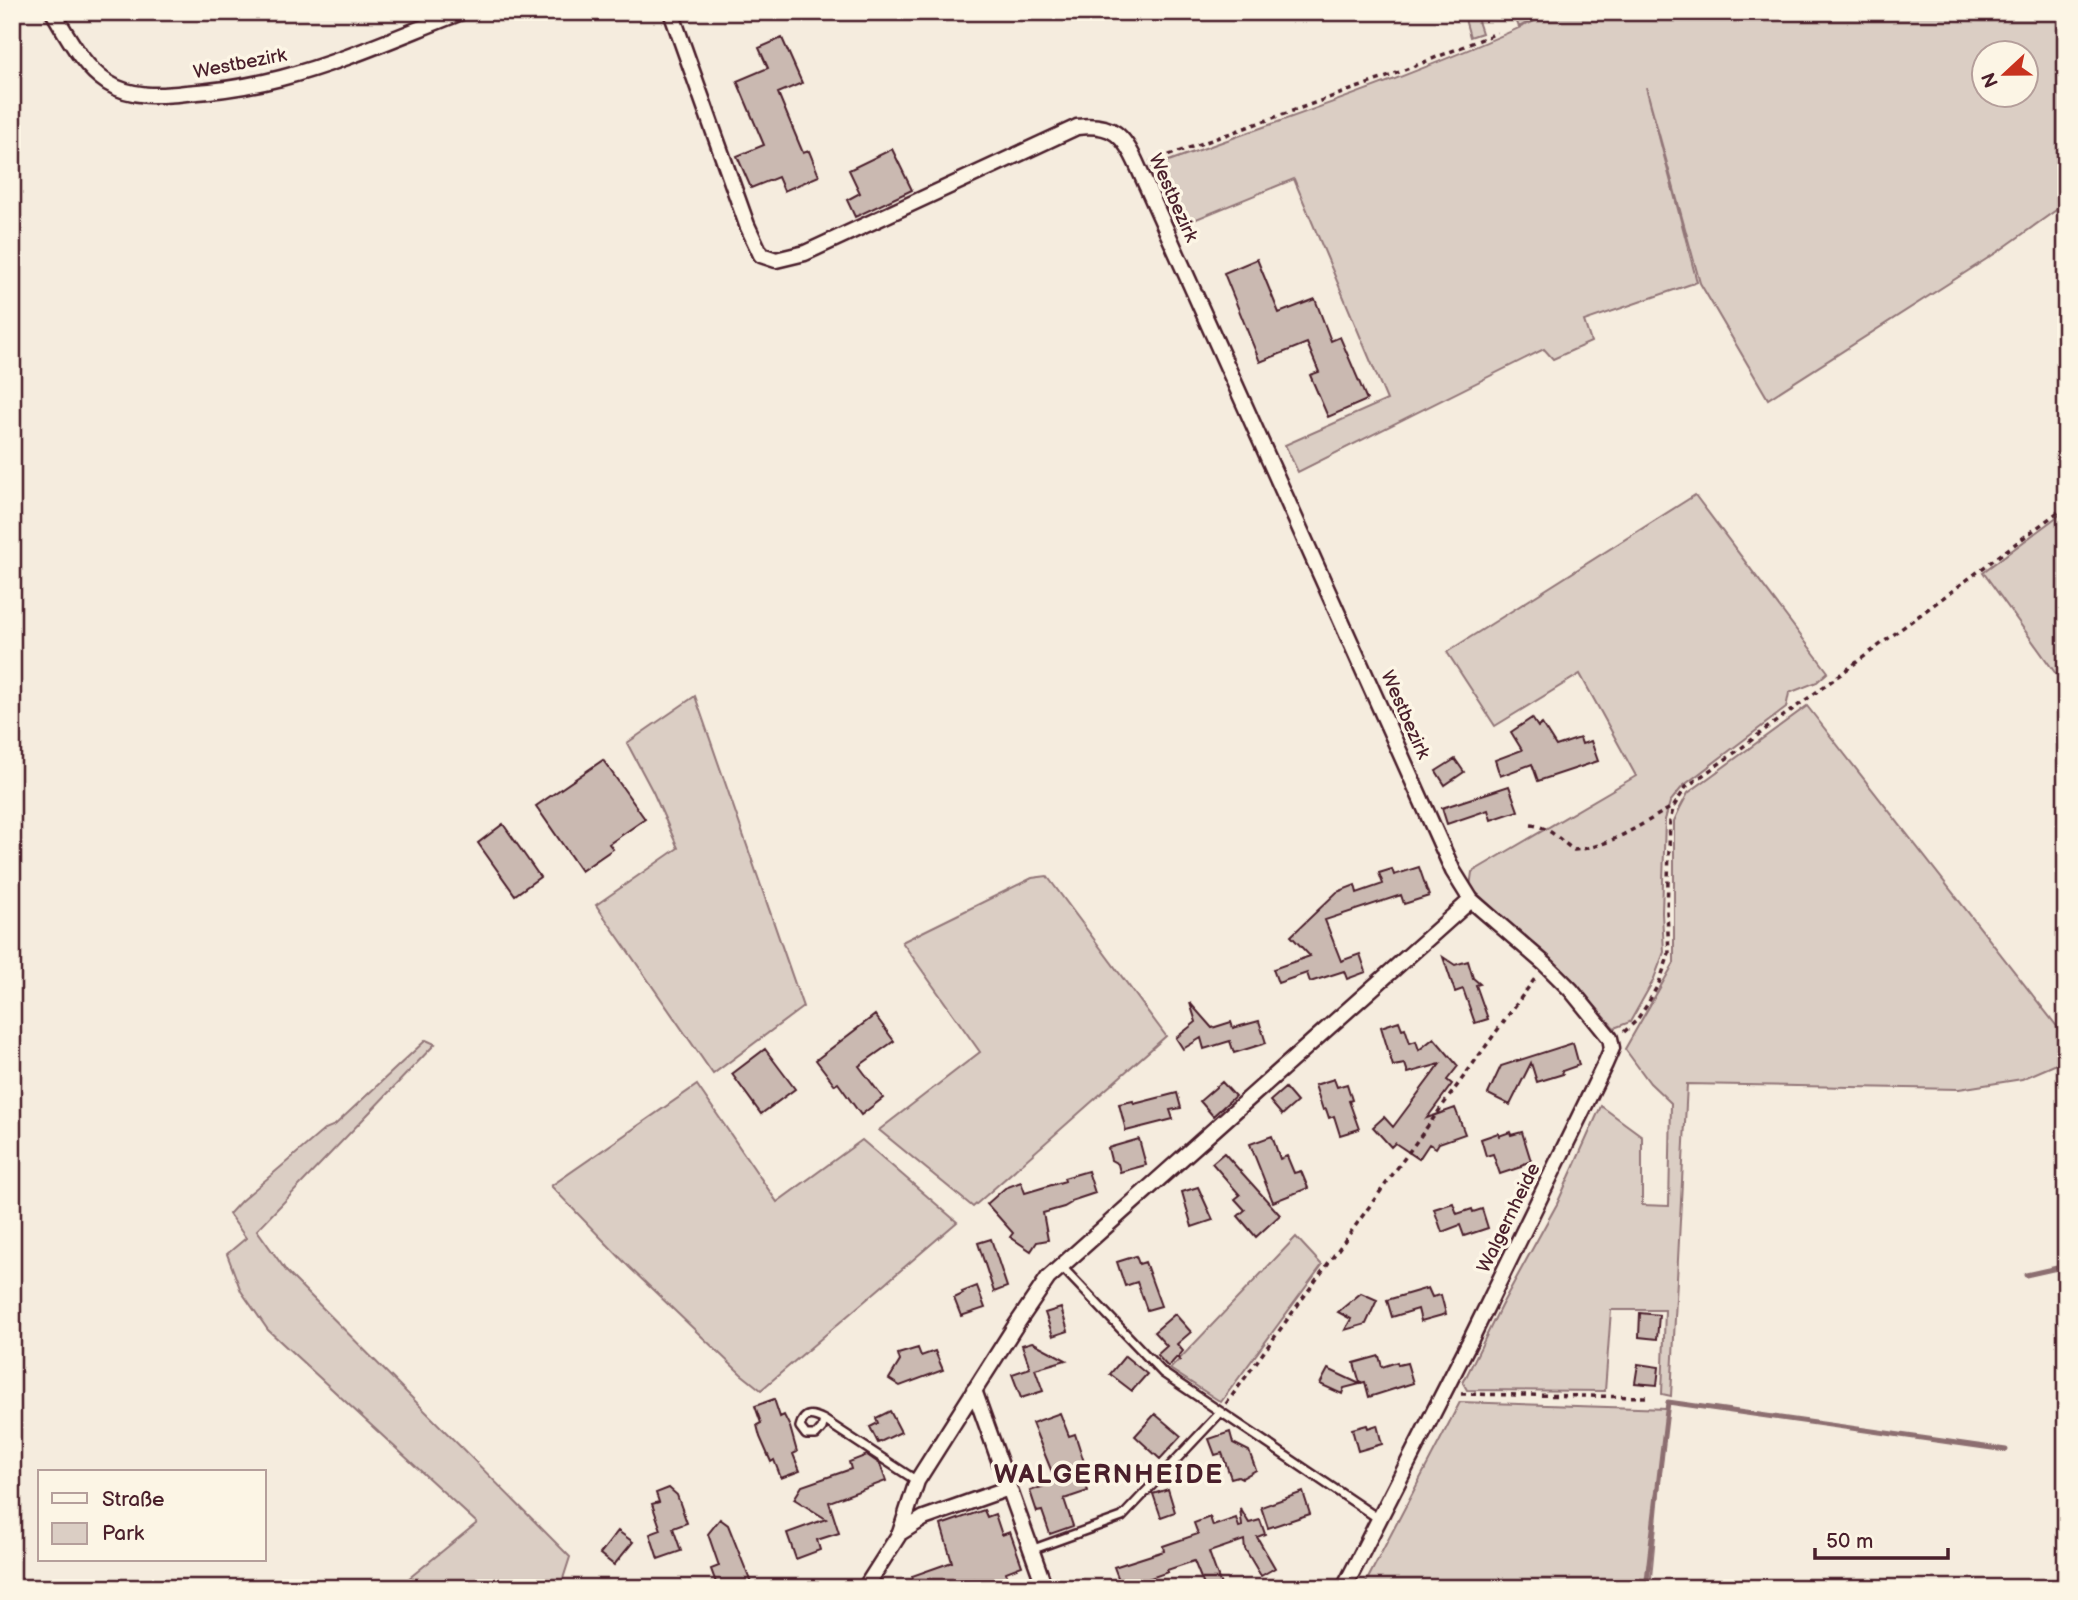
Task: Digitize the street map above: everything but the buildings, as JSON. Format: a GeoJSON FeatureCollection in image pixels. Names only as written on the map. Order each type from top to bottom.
{"type":"FeatureCollection","features":[{"type":"Feature","properties":{"kind":"street","name":"Westbezirk"},"geometry":{"type":"LineString","coordinates":[[52,12],[89,66],[109,84],[132,93],[162,95],[227,90],[282,78],[339,60],[462,12]]}},
{"type":"Feature","properties":{"kind":"street","name":"Westbezirk"},"geometry":{"type":"LineString","coordinates":[[671,12],[747,225],[761,255],[776,260],[805,253],[1077,127],[1093,125],[1111,130],[1124,139],[1139,167],[1453,871],[1471,900]]}},
{"type":"Feature","properties":{"kind":"street"},"geometry":{"type":"LineString","coordinates":[[865,1588],[900,1533],[917,1480],[1041,1288],[1061,1266],[1471,900],[1545,964],[1571,990],[1610,1038]]}},
{"type":"Feature","properties":{"kind":"street","name":"Walgernheide"},"geometry":{"type":"LineString","coordinates":[[1344,1588],[1605,1064],[1612,1048],[1610,1038]]}},
{"type":"Feature","properties":{"kind":"street"},"geometry":{"type":"LineString","coordinates":[[974,1390],[1045,1588]]}},
{"type":"Feature","properties":{"kind":"street"},"geometry":{"type":"LineString","coordinates":[[900,1533],[924,1518],[1009,1488]]}},
{"type":"Feature","properties":{"kind":"lane"},"geometry":{"type":"LineString","coordinates":[[1061,1266],[1163,1373],[1379,1520]]}},
{"type":"Feature","properties":{"kind":"lane"},"geometry":{"type":"LineString","coordinates":[[1031,1550],[1122,1517],[1221,1412]]}},
{"type":"Feature","properties":{"kind":"lane"},"geometry":{"type":"LineString","coordinates":[[824,1420],[917,1480]]}},
{"type":"Feature","properties":{"kind":"path"},"geometry":{"type":"LineString","coordinates":[[1139,167],[1387,77],[1497,33]]}},
{"type":"Feature","properties":{"kind":"path"},"geometry":{"type":"LineString","coordinates":[[1610,1038],[1626,1031],[1636,1021],[1659,983],[1669,954],[1667,911],[1670,820],[1674,806],[1686,787],[1740,750],[1767,727],[2066,506]]}},
{"type":"Feature","properties":{"kind":"path"},"geometry":{"type":"LineString","coordinates":[[1531,825],[1549,830],[1574,850],[1585,849],[1603,845],[1674,806]]}},
{"type":"Feature","properties":{"kind":"path"},"geometry":{"type":"LineString","coordinates":[[1221,1412],[1545,964]]}},
{"type":"Feature","properties":{"kind":"path"},"geometry":{"type":"LineString","coordinates":[[1446,1386],[1461,1394],[1648,1397]]}},
{"type":"Feature","properties":{"kind":"green space"},"geometry":{"type":"Polygon","coordinates":[[[1463,12],[1475,12],[1482,33],[1470,37],[1463,12]]]}},
{"type":"Feature","properties":{"kind":"green space"},"geometry":{"type":"Polygon","coordinates":[[[1513,12],[1548,12],[1519,27],[1513,12]]]}},
{"type":"Feature","properties":{"kind":"green space"},"geometry":{"type":"Polygon","coordinates":[[[1554,12],[2066,12],[2066,203],[1999,251],[1768,399],[1700,283],[1646,87],[1697,282],[1584,321],[1591,342],[1553,359],[1544,349],[1298,472],[1285,445],[1387,400],[1294,179],[1177,227],[1152,167],[1455,55],[1554,12]]]}},
{"type":"Feature","properties":{"kind":"green space"},"geometry":{"type":"Polygon","coordinates":[[[1695,495],[1828,672],[1817,682],[1789,693],[1786,708],[1683,786],[1670,802],[1665,820],[1662,913],[1664,952],[1653,981],[1630,1022],[1614,1028],[1576,984],[1470,887],[1472,872],[1636,776],[1580,674],[1495,726],[1447,652],[1695,495]]]}},
{"type":"Feature","properties":{"kind":"green space"},"geometry":{"type":"Polygon","coordinates":[[[2066,510],[2066,688],[1983,572],[2066,510]]]}},
{"type":"Feature","properties":{"kind":"green space"},"geometry":{"type":"Polygon","coordinates":[[[695,696],[803,1007],[713,1074],[596,905],[678,848],[627,743],[695,696]]]}},
{"type":"Feature","properties":{"kind":"green space"},"geometry":{"type":"Polygon","coordinates":[[[1807,706],[2066,1038],[2066,1060],[2022,1079],[1959,1089],[1687,1084],[1671,1396],[1662,1394],[1665,1310],[1611,1310],[1605,1391],[1467,1390],[1463,1383],[1501,1306],[1557,1204],[1601,1106],[1642,1136],[1642,1205],[1669,1206],[1671,1103],[1650,1083],[1625,1049],[1674,963],[1674,821],[1688,793],[1807,706]]]}},
{"type":"Feature","properties":{"kind":"green space"},"geometry":{"type":"Polygon","coordinates":[[[1047,876],[1166,1036],[973,1207],[879,1130],[980,1052],[902,942],[1032,878],[1047,876]]]}},
{"type":"Feature","properties":{"kind":"green space"},"geometry":{"type":"Polygon","coordinates":[[[426,1040],[435,1044],[257,1230],[287,1272],[570,1557],[560,1588],[397,1588],[477,1523],[268,1330],[241,1291],[227,1254],[246,1238],[229,1214],[241,1201],[325,1129],[335,1125],[426,1040]]]}},
{"type":"Feature","properties":{"kind":"green space"},"geometry":{"type":"Polygon","coordinates":[[[697,1085],[777,1202],[862,1140],[957,1222],[761,1390],[629,1267],[551,1186],[697,1085]]]}},
{"type":"Feature","properties":{"kind":"green space"},"geometry":{"type":"Polygon","coordinates":[[[1296,1237],[1322,1265],[1221,1402],[1170,1369],[1296,1237]]]}},
{"type":"Feature","properties":{"kind":"green space"},"geometry":{"type":"Polygon","coordinates":[[[1460,1402],[1667,1409],[1650,1588],[1363,1588],[1460,1402]]]}},
{"type":"Feature","properties":{"kind":"waterway"},"geometry":{"type":"LineString","coordinates":[[2026,1275],[2066,1266]]}},
{"type":"Feature","properties":{"kind":"waterway"},"geometry":{"type":"LineString","coordinates":[[1646,1588],[1668,1402],[2006,1450]]}},
{"type":"Feature","properties":{"kind":"district","name":"WALGERNHEIDE"},"geometry":{"type":"Point","coordinates":[1109,1475]}}]}
